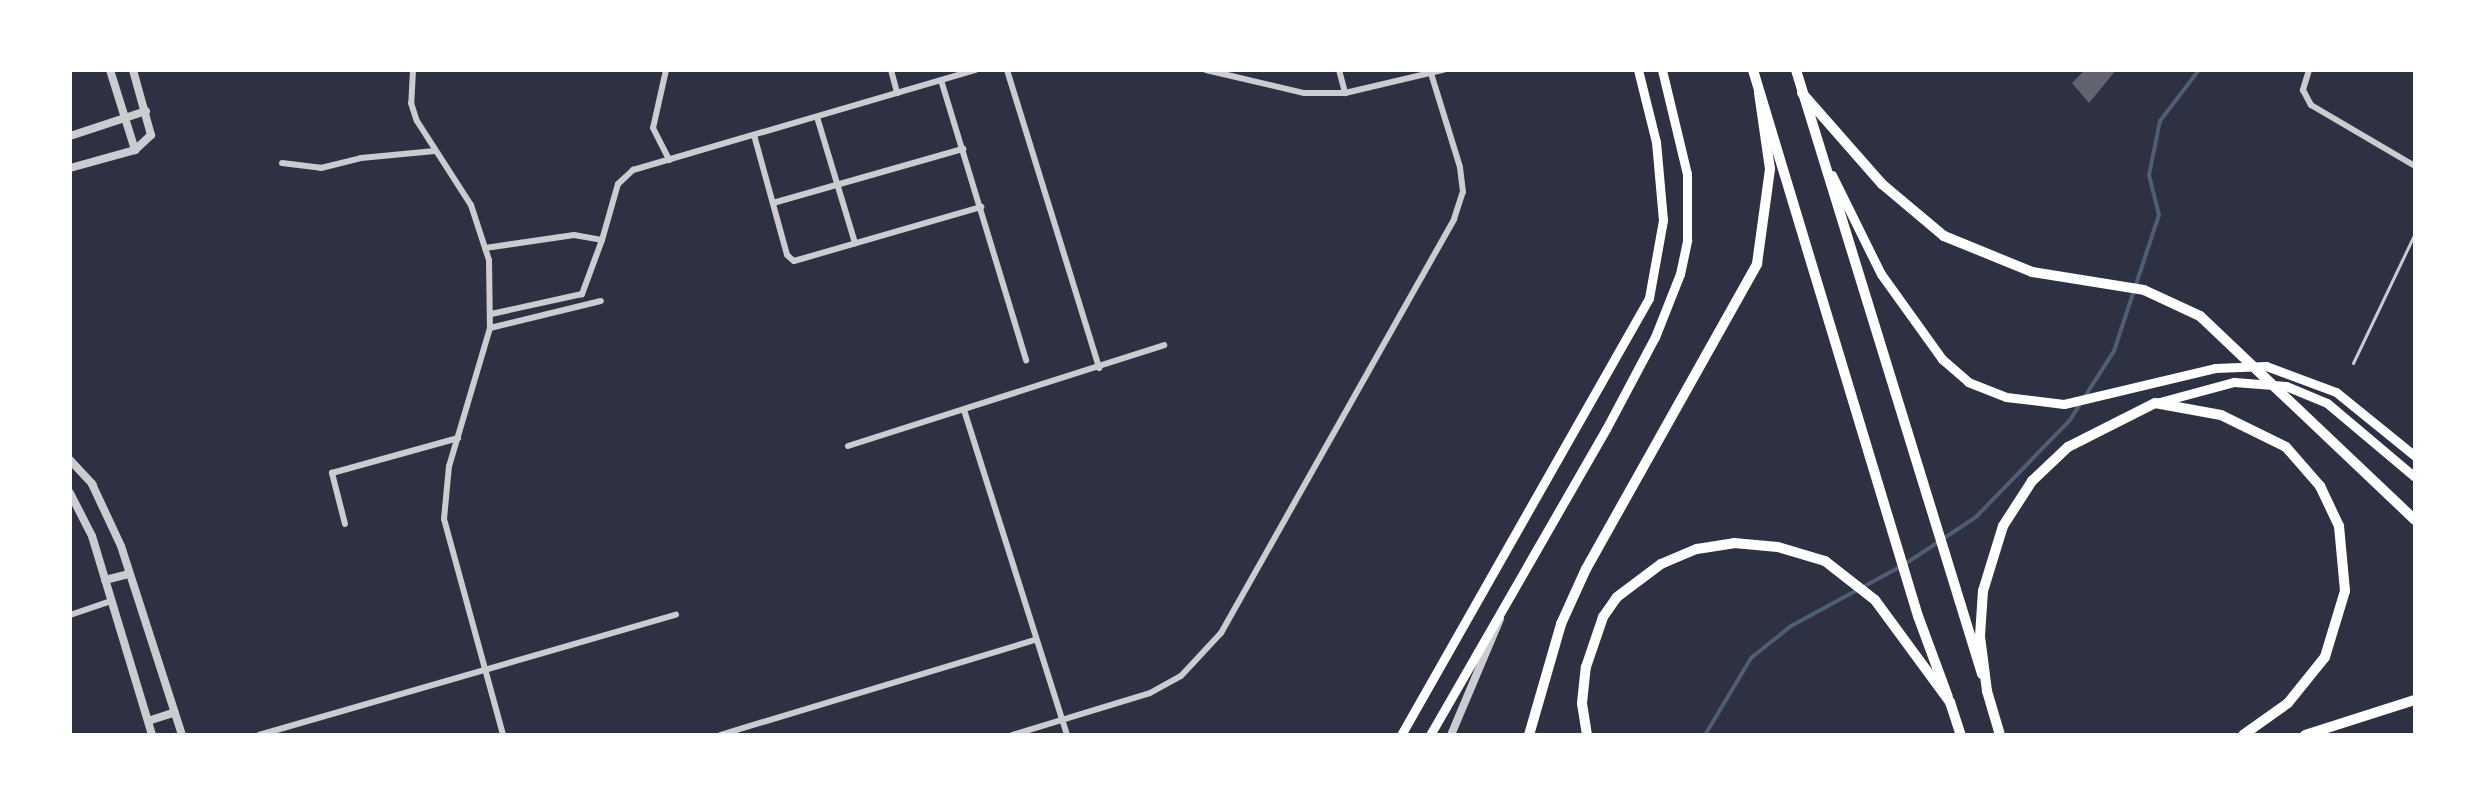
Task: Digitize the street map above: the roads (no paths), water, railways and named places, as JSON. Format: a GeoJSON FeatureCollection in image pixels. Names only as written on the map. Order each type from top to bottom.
{"type":"FeatureCollection","features":[{"type":"Feature","properties":{"kind":"main road"},"geometry":{"type":"LineString","coordinates":[[1401,735],[1649,298],[1663,220],[1656,142],[1638,70]]}},
{"type":"Feature","properties":{"kind":"main road"},"geometry":{"type":"LineString","coordinates":[[1430,735],[1655,337],[1680,274],[1687,240],[1687,174],[1662,70]]}},
{"type":"Feature","properties":{"kind":"main road"},"geometry":{"type":"LineString","coordinates":[[1753,70],[1918,616],[1961,735]]}},
{"type":"Feature","properties":{"kind":"main road"},"geometry":{"type":"LineString","coordinates":[[1796,70],[1829,168],[2000,735]]}},
{"type":"Feature","properties":{"kind":"main road"},"geometry":{"type":"LineString","coordinates":[[1645,92],[1666,86]]}},
{"type":"Feature","properties":{"kind":"main road"},"geometry":{"type":"LineString","coordinates":[[1529,735],[1561,624],[1586,569],[1757,264],[1770,169],[1759,93]]}},
{"type":"Feature","properties":{"kind":"main road"},"geometry":{"type":"LineString","coordinates":[[1802,93],[1882,184],[1944,236],[1987,257],[2062,278],[2144,290],[2200,316],[2415,520]]}},
{"type":"Feature","properties":{"kind":"main road"},"geometry":{"type":"LineString","coordinates":[[1829,168],[1881,274],[1942,359],[1968,382],[2006,397],[2064,404],[2239,365],[2292,372],[2336,392],[2415,456]]}},
{"type":"Feature","properties":{"kind":"main road"},"geometry":{"type":"LineString","coordinates":[[1987,691],[1980,636],[1983,591],[2003,526],[2032,481],[2068,447],[2155,403],[2234,382],[2286,386],[2327,403],[2415,477]]}},
{"type":"Feature","properties":{"kind":"main road"},"geometry":{"type":"LineString","coordinates":[[2155,403],[2221,415],[2286,447],[2320,486],[2339,526],[2345,591],[2325,657],[2288,703],[2243,735]]}},
{"type":"Feature","properties":{"kind":"main road"},"geometry":{"type":"LineString","coordinates":[[1587,735],[1582,703],[1592,644],[1603,617],[1628,586],[1697,549],[1734,543],[1778,547],[1825,561],[1875,600],[1950,702]]}},
{"type":"Feature","properties":{"kind":"main road"},"geometry":{"type":"LineString","coordinates":[[2305,735],[2415,700]]}},
{"type":"Feature","properties":{"kind":"street"},"geometry":{"type":"LineString","coordinates":[[110,70],[135,150]]}},
{"type":"Feature","properties":{"kind":"street"},"geometry":{"type":"LineString","coordinates":[[70,168],[135,150],[151,135],[133,70]]}},
{"type":"Feature","properties":{"kind":"street"},"geometry":{"type":"LineString","coordinates":[[413,70],[411,103],[435,151],[471,205],[485,248],[490,328],[458,438],[444,519],[503,735]]}},
{"type":"Feature","properties":{"kind":"street"},"geometry":{"type":"LineString","coordinates":[[666,70],[653,128],[669,160]]}},
{"type":"Feature","properties":{"kind":"street"},"geometry":{"type":"LineString","coordinates":[[891,70],[897,93]]}},
{"type":"Feature","properties":{"kind":"street"},"geometry":{"type":"LineString","coordinates":[[491,314],[582,294],[624,175],[976,70]]}},
{"type":"Feature","properties":{"kind":"street"},"geometry":{"type":"LineString","coordinates":[[1007,70],[1099,368]]}},
{"type":"Feature","properties":{"kind":"street"},"geometry":{"type":"LineString","coordinates":[[1206,70],[1304,93],[1345,93],[1443,70]]}},
{"type":"Feature","properties":{"kind":"street"},"geometry":{"type":"LineString","coordinates":[[1339,70],[1345,93]]}},
{"type":"Feature","properties":{"kind":"street"},"geometry":{"type":"LineString","coordinates":[[2309,70],[2305,97],[2335,120],[2415,166]]}},
{"type":"Feature","properties":{"kind":"street"},"geometry":{"type":"LineString","coordinates":[[1012,735],[1150,693],[1181,676],[1221,633],[1454,219],[1463,192],[1460,167],[1431,71]]}},
{"type":"Feature","properties":{"kind":"street"},"geometry":{"type":"LineString","coordinates":[[941,80],[1026,360]]}},
{"type":"Feature","properties":{"kind":"street"},"geometry":{"type":"LineString","coordinates":[[70,136],[146,111]]}},
{"type":"Feature","properties":{"kind":"street"},"geometry":{"type":"LineString","coordinates":[[817,117],[855,243]]}},
{"type":"Feature","properties":{"kind":"street"},"geometry":{"type":"LineString","coordinates":[[754,135],[790,260],[981,207]]}},
{"type":"Feature","properties":{"kind":"street"},"geometry":{"type":"LineString","coordinates":[[773,203],[963,149]]}},
{"type":"Feature","properties":{"kind":"street"},"geometry":{"type":"LineString","coordinates":[[282,163],[321,168],[361,158],[435,151]]}},
{"type":"Feature","properties":{"kind":"street"},"geometry":{"type":"LineString","coordinates":[[485,248],[574,235],[602,240]]}},
{"type":"Feature","properties":{"kind":"street"},"geometry":{"type":"LineString","coordinates":[[490,328],[601,301]]}},
{"type":"Feature","properties":{"kind":"street"},"geometry":{"type":"LineString","coordinates":[[848,446],[1164,345]]}},
{"type":"Feature","properties":{"kind":"street"},"geometry":{"type":"LineString","coordinates":[[964,410],[1067,735]]}},
{"type":"Feature","properties":{"kind":"street"},"geometry":{"type":"LineString","coordinates":[[345,524],[332,473],[458,438]]}},
{"type":"Feature","properties":{"kind":"street"},"geometry":{"type":"LineString","coordinates":[[70,460],[92,484],[129,574],[182,735]]}},
{"type":"Feature","properties":{"kind":"street"},"geometry":{"type":"LineString","coordinates":[[70,493],[92,536],[152,735]]}},
{"type":"Feature","properties":{"kind":"street"},"geometry":{"type":"LineString","coordinates":[[105,580],[129,574]]}},
{"type":"Feature","properties":{"kind":"street"},"geometry":{"type":"LineString","coordinates":[[70,615],[111,601]]}},
{"type":"Feature","properties":{"kind":"street"},"geometry":{"type":"LineString","coordinates":[[1451,735],[1506,603]]}},
{"type":"Feature","properties":{"kind":"street"},"geometry":{"type":"LineString","coordinates":[[259,735],[676,615]]}},
{"type":"Feature","properties":{"kind":"street"},"geometry":{"type":"LineString","coordinates":[[720,735],[1035,640]]}},
{"type":"Feature","properties":{"kind":"street"},"geometry":{"type":"LineString","coordinates":[[148,721],[175,712]]}},
{"type":"Feature","properties":{"kind":"lane"},"geometry":{"type":"LineString","coordinates":[[2353,363],[2415,233]]}},
{"type":"Feature","properties":{"kind":"waterway"},"geometry":{"type":"LineString","coordinates":[[1705,735],[1751,658],[1791,626],[1905,564],[1976,517],[2070,420],[2114,351],[2159,215],[2149,175],[2160,121],[2199,70]]}}]}
